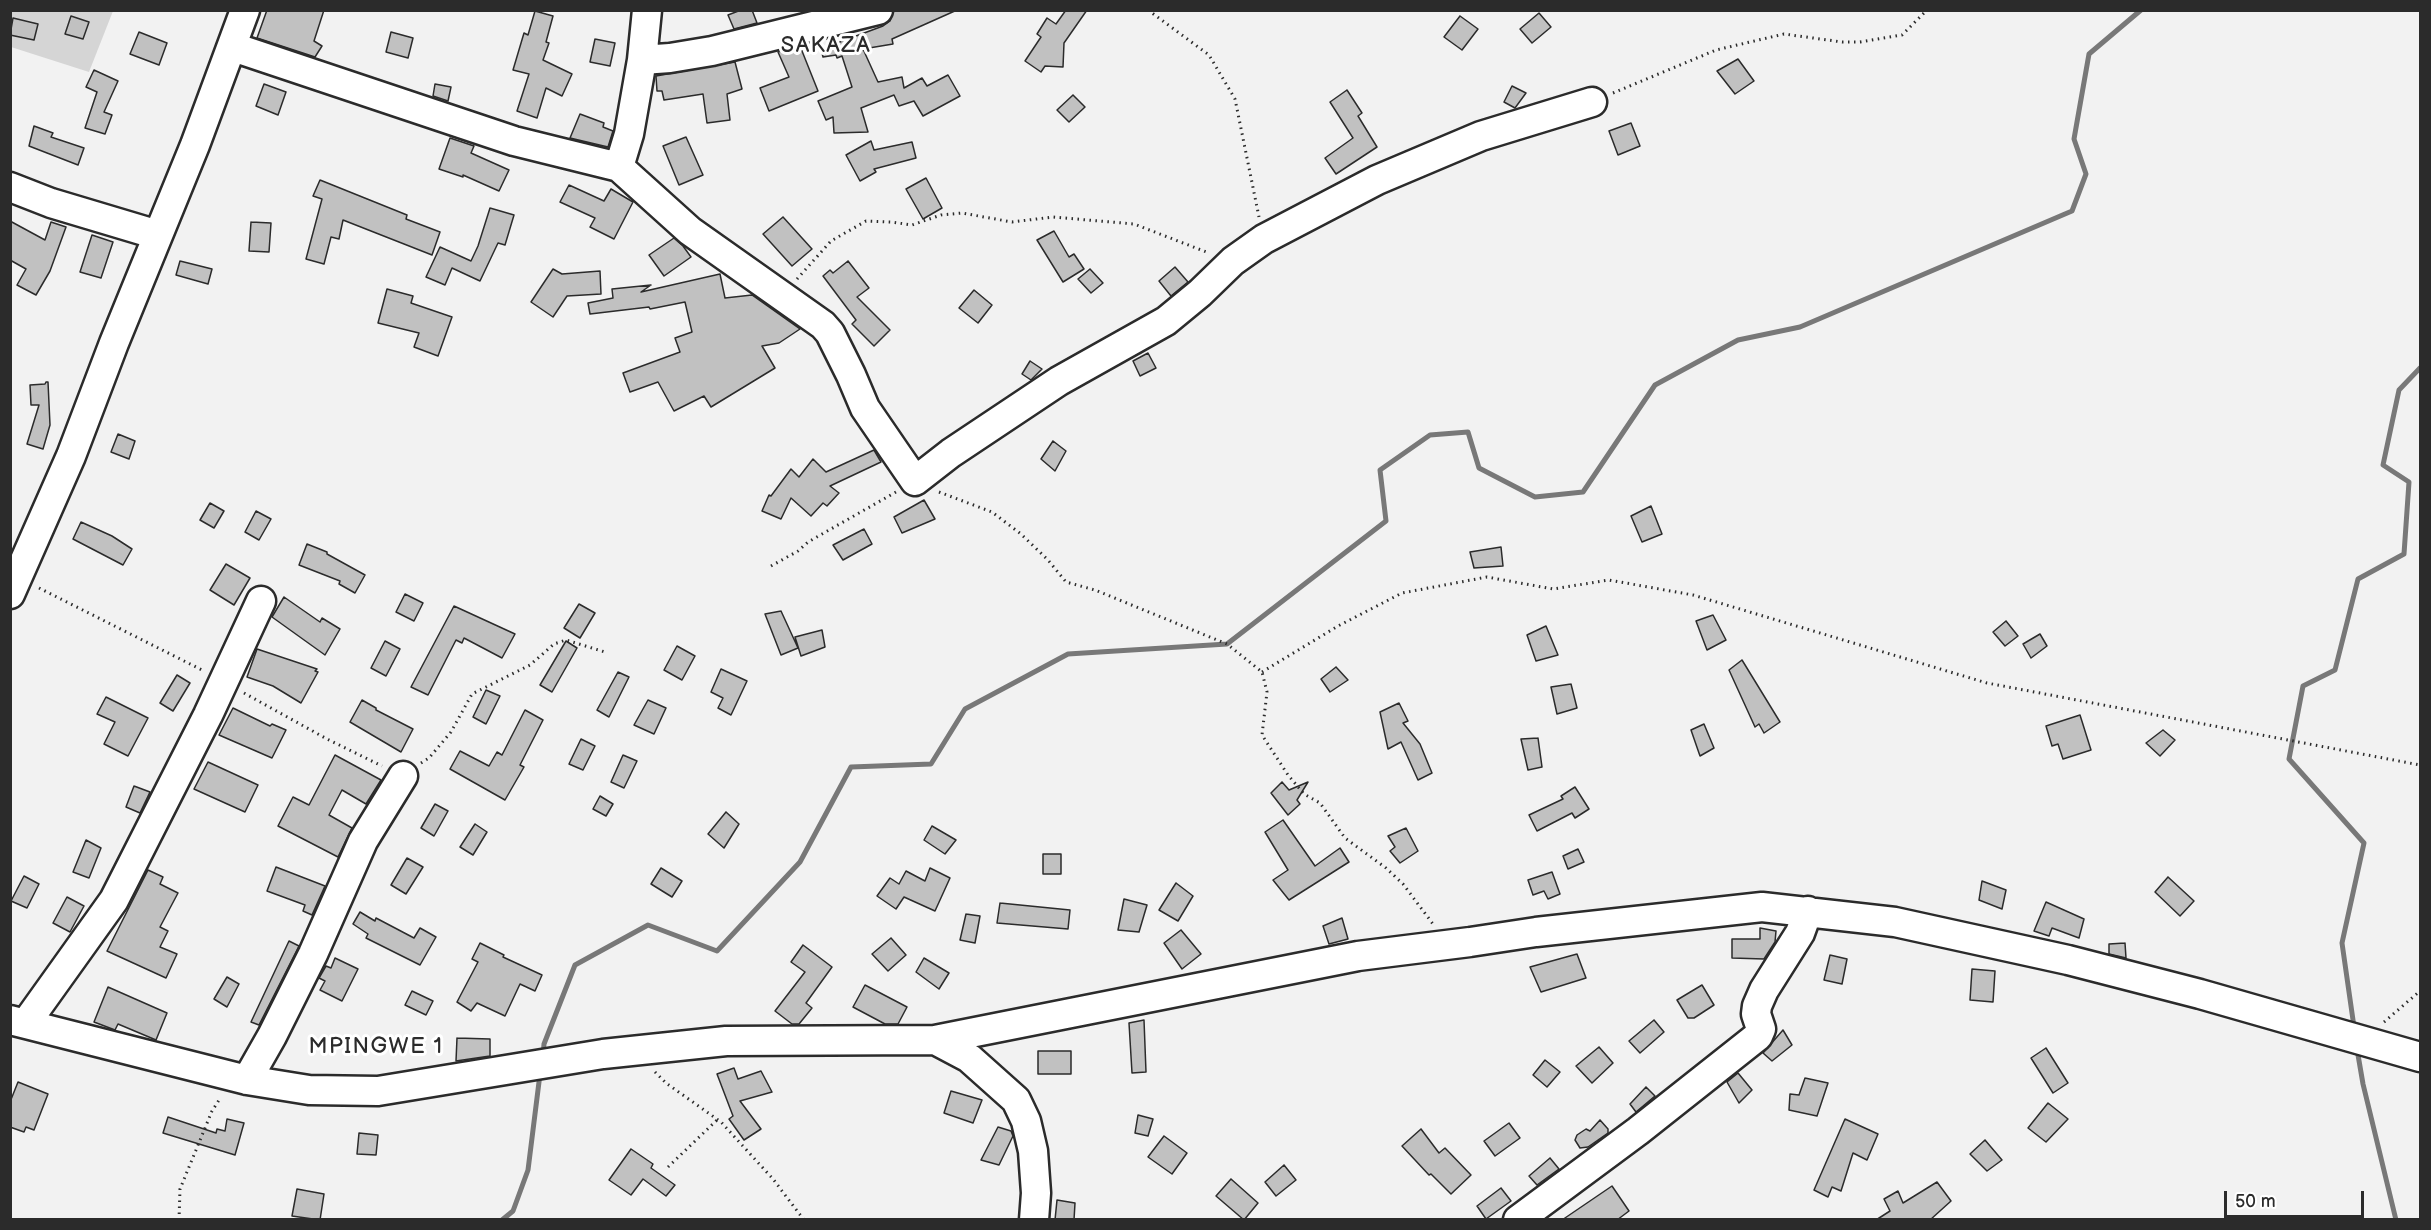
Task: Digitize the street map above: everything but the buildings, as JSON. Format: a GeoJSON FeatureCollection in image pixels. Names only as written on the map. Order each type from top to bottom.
{"type":"FeatureCollection","features":[{"type":"Feature","properties":{"kind":"street"},"geometry":{"type":"LineString","coordinates":[[10,594],[71,456],[245,10]]}},
{"type":"Feature","properties":{"kind":"street"},"geometry":{"type":"LineString","coordinates":[[619,167],[629,134],[642,60],[646,10]]}},
{"type":"Feature","properties":{"kind":"street"},"geometry":{"type":"LineString","coordinates":[[642,60],[712,51],[878,10]]}},
{"type":"Feature","properties":{"kind":"street"},"geometry":{"type":"LineString","coordinates":[[232,47],[514,141],[619,167],[690,231],[823,325],[830,333],[865,408],[915,481],[951,453],[1059,381],[1166,321],[1200,293],[1233,261],[1264,239],[1377,180],[1481,136],[1592,102]]}},
{"type":"Feature","properties":{"kind":"street"},"geometry":{"type":"LineString","coordinates":[[10,187],[51,203],[158,235]]}},
{"type":"Feature","properties":{"kind":"street"},"geometry":{"type":"LineString","coordinates":[[261,600],[198,736],[114,900],[18,1022],[247,1080],[309,1090],[378,1091],[603,1054],[726,1041],[935,1040],[1358,956],[1536,932],[1762,907],[1895,922],[2068,960],[2200,994],[2421,1057]]}},
{"type":"Feature","properties":{"kind":"street"},"geometry":{"type":"LineString","coordinates":[[247,1080],[313,954],[363,841],[403,776]]}},
{"type":"Feature","properties":{"kind":"street"},"geometry":{"type":"LineString","coordinates":[[1518,1220],[1638,1131],[1758,1036],[1761,1029],[1756,1014],[1757,1006],[1764,990],[1800,933],[1808,911]]}},
{"type":"Feature","properties":{"kind":"street"},"geometry":{"type":"LineString","coordinates":[[935,1040],[969,1058],[1016,1100],[1026,1121],[1033,1151],[1036,1193],[1034,1220]]}},
{"type":"Feature","properties":{"kind":"path"},"geometry":{"type":"LineString","coordinates":[[1148,10],[1209,55],[1234,99],[1264,239]]}},
{"type":"Feature","properties":{"kind":"path"},"geometry":{"type":"LineString","coordinates":[[1592,102],[1716,50],[1753,40],[1784,34],[1842,42],[1860,42],[1902,35],[1927,10]]}},
{"type":"Feature","properties":{"kind":"path"},"geometry":{"type":"LineString","coordinates":[[783,295],[831,241],[866,221],[912,225],[940,215],[962,213],[1012,222],[1053,217],[1134,224],[1233,261]]}},
{"type":"Feature","properties":{"kind":"path"},"geometry":{"type":"LineString","coordinates":[[771,566],[798,551],[808,542],[915,481],[924,487],[992,512],[1021,534],[1048,560],[1066,582],[1104,594],[1227,645],[1262,672],[1267,693],[1263,735],[1288,775],[1304,794],[1320,803],[1345,838],[1386,868],[1403,884],[1448,945]]}},
{"type":"Feature","properties":{"kind":"path"},"geometry":{"type":"LineString","coordinates":[[1262,672],[1338,626],[1402,593],[1487,578],[1553,589],[1609,580],[1693,595],[1988,683],[2421,765]]}},
{"type":"Feature","properties":{"kind":"path"},"geometry":{"type":"LineString","coordinates":[[403,776],[429,758],[451,732],[472,694],[530,665],[554,645],[566,640],[605,652]]}},
{"type":"Feature","properties":{"kind":"path"},"geometry":{"type":"LineString","coordinates":[[2362,1040],[2421,991]]}},
{"type":"Feature","properties":{"kind":"path"},"geometry":{"type":"LineString","coordinates":[[635,1052],[666,1083],[717,1120],[773,1179],[804,1220]]}},
{"type":"Feature","properties":{"kind":"path"},"geometry":{"type":"LineString","coordinates":[[179,1220],[180,1189],[212,1111],[224,1092],[232,1085],[247,1080]]}},
{"type":"Feature","properties":{"kind":"path"},"geometry":{"type":"LineString","coordinates":[[668,1167],[717,1120]]}},
{"type":"Feature","properties":{"kind":"shaded area"},"geometry":{"type":"Polygon","coordinates":[[[11,11],[113,11],[89,72],[11,47],[11,11]]]}},
{"type":"Feature","properties":{"kind":"waterway"},"geometry":{"type":"LineString","coordinates":[[543,1056],[544,1044],[575,965],[648,925],[717,951],[800,862],[851,767],[931,764],[965,709],[1068,654],[1227,644],[1386,521],[1380,470],[1430,435],[1468,432],[1479,468],[1535,497],[1583,492],[1655,385],[1738,340],[1800,327],[2072,211],[2086,174],[2074,139],[2089,54],[2141,10]]}},
{"type":"Feature","properties":{"kind":"waterway"},"geometry":{"type":"LineString","coordinates":[[2354,1027],[2342,943],[2364,843],[2289,759],[2303,686],[2335,670],[2358,579],[2404,554],[2409,482],[2383,465],[2399,390],[2420,368]]}},
{"type":"Feature","properties":{"kind":"waterway"},"geometry":{"type":"LineString","coordinates":[[2357,1049],[2363,1084],[2396,1220]]}},
{"type":"Feature","properties":{"kind":"waterway"},"geometry":{"type":"LineString","coordinates":[[502,1220],[513,1211],[528,1170],[540,1074]]}},
{"type":"Feature","properties":{"kind":"district","name":"SAKAZA"},"geometry":{"type":"Point","coordinates":[826,46]}},
{"type":"Feature","properties":{"kind":"district","name":"MPINGWE 1"},"geometry":{"type":"Point","coordinates":[376,1047]}}]}
